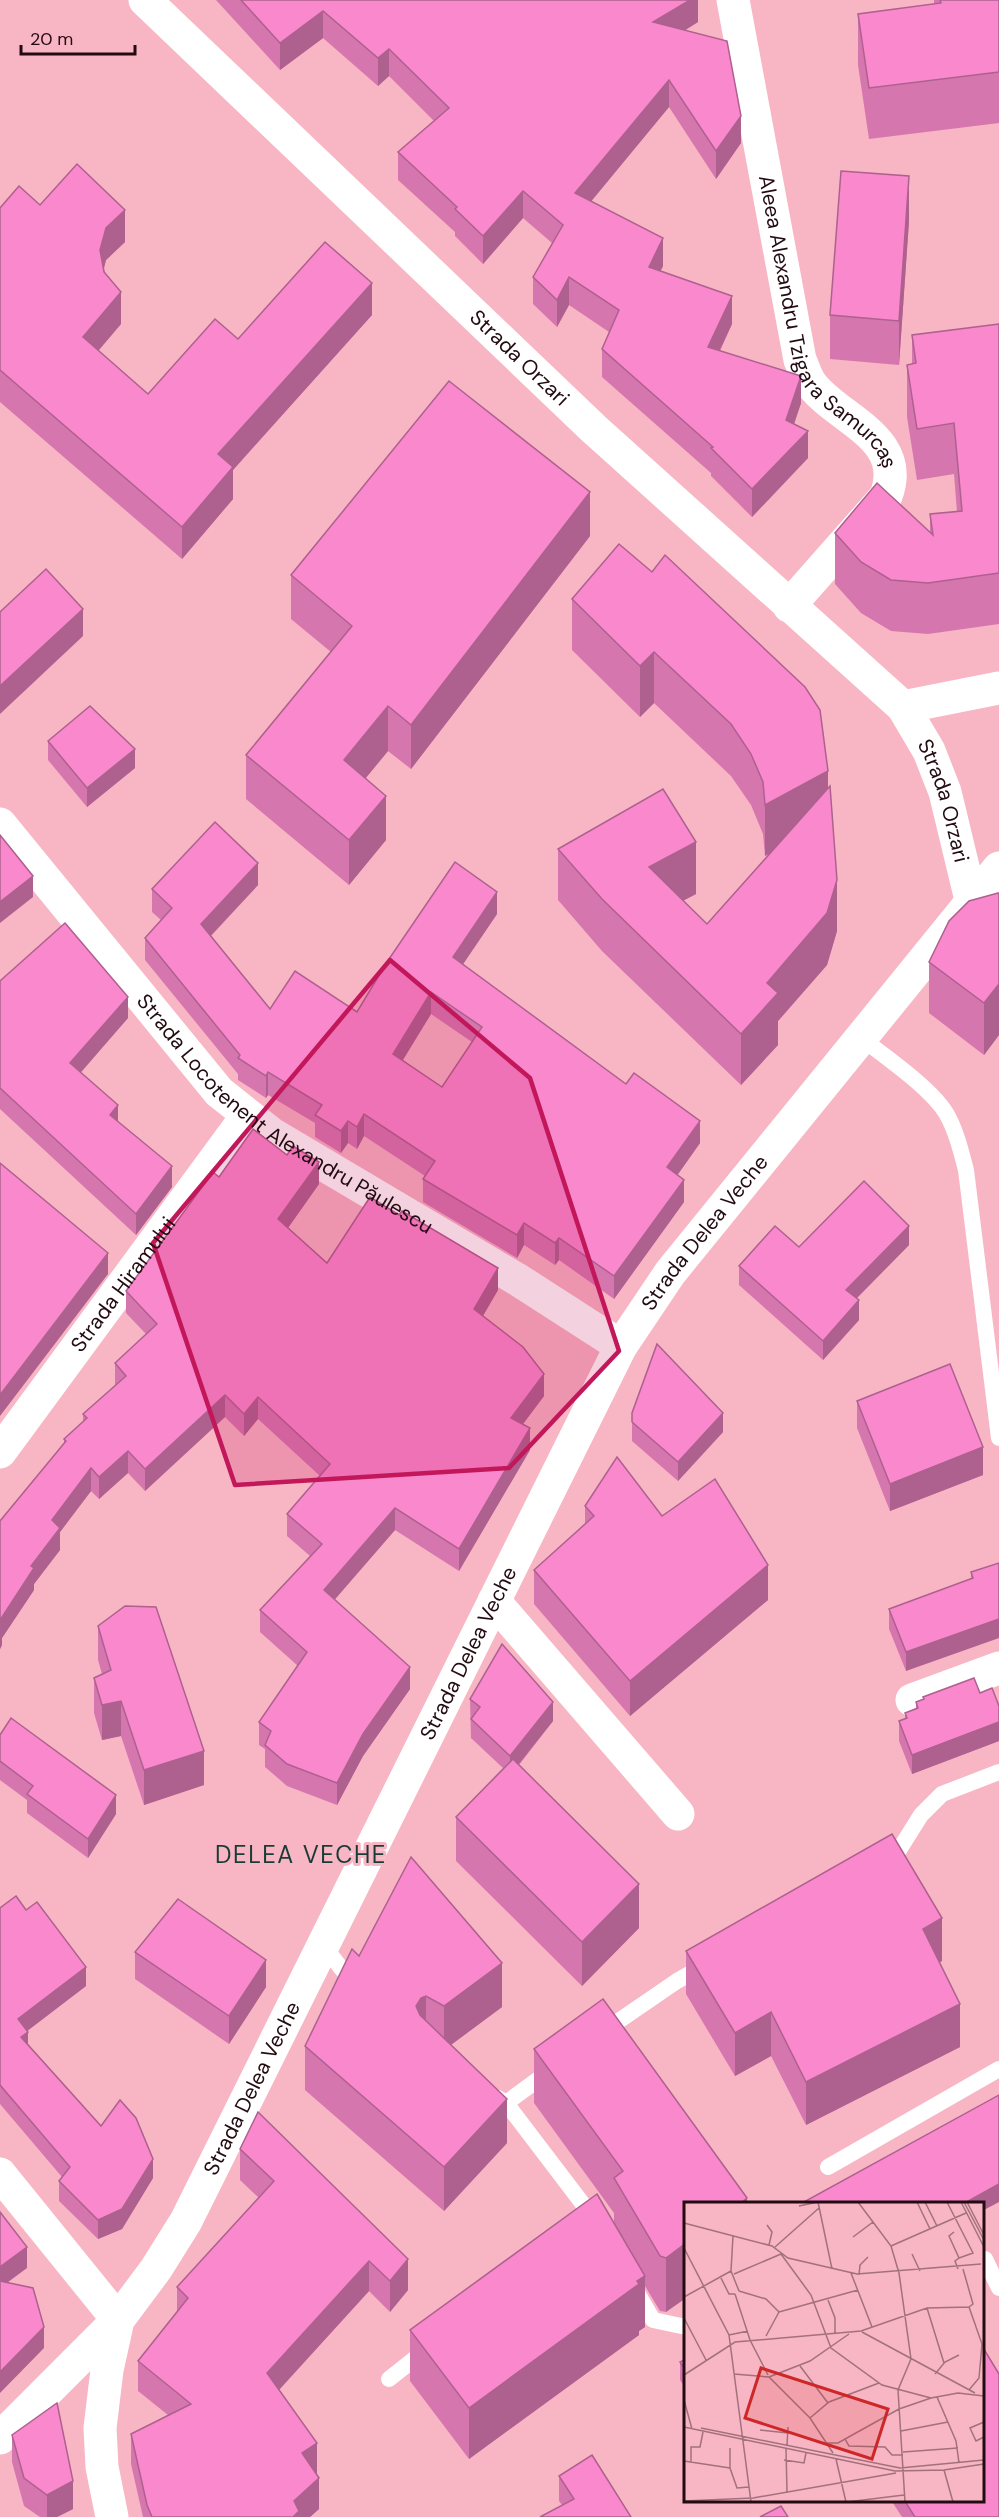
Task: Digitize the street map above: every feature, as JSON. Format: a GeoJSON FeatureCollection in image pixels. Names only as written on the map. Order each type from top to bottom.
{"type":"FeatureCollection","features":[{"type":"Feature","properties":{"kind":"street","name":"Strada Orzari"},"geometry":{"type":"LineString","coordinates":[[145,0],[594,429],[903,706],[928,751],[945,792],[990,882]]}},
{"type":"Feature","properties":{"kind":"street","name":"Aleea Alexandru Tzigara Samurcaș"},"geometry":{"type":"LineString","coordinates":[[734,0],[800,360],[811,384],[868,431],[882,448],[889,467],[890,484],[886,496],[789,606]]}},
{"type":"Feature","properties":{"kind":"street"},"geometry":{"type":"LineString","coordinates":[[903,706],[999,688]]}},
{"type":"Feature","properties":{"kind":"street","name":"Strada Locotenent Alexandru Păulescu"},"geometry":{"type":"LineString","coordinates":[[0,824],[219,1092],[246,1116],[272,1134],[520,1281],[621,1346]]}},
{"type":"Feature","properties":{"kind":"street","name":"Strada Delea Veche"},"geometry":{"type":"LineString","coordinates":[[112,2517],[102,2467],[100,2428],[107,2370],[118,2320],[156,2269],[186,2221],[621,1346],[670,1273],[860,1037],[990,882]]}},
{"type":"Feature","properties":{"kind":"street","name":"Strada Hiramului"},"geometry":{"type":"LineString","coordinates":[[0,1452],[246,1116]]}},
{"type":"Feature","properties":{"kind":"street"},"geometry":{"type":"LineString","coordinates":[[494,1601],[678,1814]]}},
{"type":"Feature","properties":{"kind":"street"},"geometry":{"type":"LineString","coordinates":[[912,1700],[999,1668]]}},
{"type":"Feature","properties":{"kind":"street"},"geometry":{"type":"LineString","coordinates":[[0,2174],[118,2320],[0,2438]]}},
{"type":"Feature","properties":{"kind":"lane"},"geometry":{"type":"LineString","coordinates":[[860,1037],[932,1098],[946,1113],[958,1141],[966,1170],[999,1438]]}},
{"type":"Feature","properties":{"kind":"lane"},"geometry":{"type":"LineString","coordinates":[[877,1873],[888,1867],[921,1815],[942,1794],[999,1772]]}},
{"type":"Feature","properties":{"kind":"lane"},"geometry":{"type":"LineString","coordinates":[[322,1944],[345,1973]]}},
{"type":"Feature","properties":{"kind":"lane"},"geometry":{"type":"LineString","coordinates":[[590,2042],[622,2026],[677,1981],[719,1958]]}},
{"type":"Feature","properties":{"kind":"lane"},"geometry":{"type":"LineString","coordinates":[[506,2103],[562,2062]]}},
{"type":"Feature","properties":{"kind":"lane"},"geometry":{"type":"LineString","coordinates":[[828,2167],[999,2069]]}},
{"type":"Feature","properties":{"kind":"lane"},"geometry":{"type":"LineString","coordinates":[[486,2090],[506,2103],[589,2221],[605,2238]]}},
{"type":"Feature","properties":{"kind":"lane"},"geometry":{"type":"LineString","coordinates":[[985,2259],[999,2288]]}},
{"type":"Feature","properties":{"kind":"lane"},"geometry":{"type":"LineString","coordinates":[[629,2279],[653,2320],[684,2327]]}},
{"type":"Feature","properties":{"kind":"lane"},"geometry":{"type":"LineString","coordinates":[[389,2379],[445,2335]]}},
{"type":"Feature","properties":{"kind":"highlighted area"},"geometry":{"type":"Polygon","coordinates":[[[390,960],[530,1078],[619,1351],[509,1468],[235,1485],[153,1243],[390,960]]]}},
{"type":"Feature","properties":{"kind":"building"},"geometry":{"type":"Polygon","coordinates":[[[241,0],[690,0],[653,22],[727,41],[741,116],[716,151],[669,80],[575,193],[663,238],[649,267],[732,296],[708,347],[801,376],[786,420],[808,431],[752,489],[711,448],[713,447],[602,349],[619,310],[569,277],[557,300],[533,277],[563,225],[523,191],[483,236],[455,209],[457,207],[398,152],[449,108],[389,49],[378,58],[323,11],[280,43],[241,0]]]}},
{"type":"Feature","properties":{"kind":"building"},"geometry":{"type":"Polygon","coordinates":[[[940,0],[999,0],[999,72],[869,88],[858,14],[941,3],[940,0]]]}},
{"type":"Feature","properties":{"kind":"building"},"geometry":{"type":"Polygon","coordinates":[[[77,164],[125,210],[106,228],[100,250],[104,272],[121,292],[83,337],[148,394],[215,319],[238,339],[325,242],[372,283],[218,454],[233,467],[182,527],[0,370],[0,208],[19,186],[40,205],[77,164]]]}},
{"type":"Feature","properties":{"kind":"building"},"geometry":{"type":"Polygon","coordinates":[[[841,171],[909,176],[899,321],[830,315],[841,171]]]}},
{"type":"Feature","properties":{"kind":"building"},"geometry":{"type":"Polygon","coordinates":[[[999,324],[999,573],[928,583],[891,580],[861,562],[835,533],[877,483],[933,535],[930,514],[962,511],[954,423],[917,429],[907,365],[916,363],[912,335],[999,324]]]}},
{"type":"Feature","properties":{"kind":"building"},"geometry":{"type":"Polygon","coordinates":[[[449,381],[590,492],[411,725],[388,706],[344,760],[386,796],[349,840],[246,755],[352,626],[291,575],[449,381]]]}},
{"type":"Feature","properties":{"kind":"building"},"geometry":{"type":"Polygon","coordinates":[[[619,544],[652,572],[665,555],[805,687],[820,710],[828,771],[765,805],[763,782],[751,754],[731,724],[654,652],[640,666],[572,599],[619,544]]]}},
{"type":"Feature","properties":{"kind":"building"},"geometry":{"type":"Polygon","coordinates":[[[46,569],[83,609],[0,686],[0,612],[46,569]]]}},
{"type":"Feature","properties":{"kind":"building"},"geometry":{"type":"Polygon","coordinates":[[[90,706],[135,749],[87,788],[48,741],[90,706]]]}},
{"type":"Feature","properties":{"kind":"building"},"geometry":{"type":"Polygon","coordinates":[[[830,786],[837,880],[827,913],[767,983],[778,993],[741,1034],[602,899],[558,849],[663,789],[696,842],[649,867],[707,924],[830,786]]]}},
{"type":"Feature","properties":{"kind":"building"},"geometry":{"type":"Polygon","coordinates":[[[215,822],[258,863],[201,924],[270,1009],[295,971],[357,1012],[387,962],[455,862],[497,892],[453,957],[626,1084],[634,1073],[700,1121],[667,1167],[684,1180],[614,1276],[559,1238],[555,1243],[524,1223],[517,1235],[423,1179],[435,1161],[364,1114],[357,1127],[348,1121],[341,1131],[315,1115],[322,1105],[268,1072],[266,1076],[238,1058],[240,1055],[145,938],[172,908],[152,889],[215,822]],[[431,992],[393,1054],[442,1087],[482,1027],[431,992]]]}},
{"type":"Feature","properties":{"kind":"building"},"geometry":{"type":"Polygon","coordinates":[[[0,835],[33,876],[0,902],[0,835]]]}},
{"type":"Feature","properties":{"kind":"building"},"geometry":{"type":"Polygon","coordinates":[[[999,893],[999,984],[984,1003],[929,962],[949,921],[969,901],[999,893]]]}},
{"type":"Feature","properties":{"kind":"building"},"geometry":{"type":"Polygon","coordinates":[[[65,923],[128,997],[70,1063],[118,1105],[110,1115],[172,1166],[136,1214],[0,1088],[0,981],[65,923]]]}},
{"type":"Feature","properties":{"kind":"building"},"geometry":{"type":"Polygon","coordinates":[[[253,1129],[287,1155],[293,1146],[319,1162],[278,1219],[327,1263],[370,1197],[399,1215],[402,1211],[498,1268],[474,1309],[523,1347],[544,1374],[511,1418],[530,1428],[459,1549],[395,1508],[324,1590],[410,1667],[363,1734],[337,1783],[287,1764],[265,1745],[271,1731],[259,1722],[307,1652],[260,1610],[322,1544],[287,1514],[330,1464],[258,1397],[244,1414],[225,1395],[145,1469],[128,1451],[99,1477],[91,1468],[52,1520],[60,1528],[31,1566],[34,1568],[0,1620],[0,1521],[66,1441],[64,1439],[87,1418],[83,1414],[126,1376],[115,1363],[157,1324],[126,1291],[213,1172],[219,1177],[253,1129]]]}},
{"type":"Feature","properties":{"kind":"building"},"geometry":{"type":"Polygon","coordinates":[[[0,1163],[108,1253],[0,1395],[0,1163]]]}},
{"type":"Feature","properties":{"kind":"building"},"geometry":{"type":"Polygon","coordinates":[[[864,1181],[909,1226],[846,1290],[859,1300],[823,1341],[739,1266],[775,1226],[799,1247],[864,1181]]]}},
{"type":"Feature","properties":{"kind":"building"},"geometry":{"type":"Polygon","coordinates":[[[657,1344],[723,1413],[678,1462],[632,1422],[632,1413],[657,1344]]]}},
{"type":"Feature","properties":{"kind":"building"},"geometry":{"type":"Polygon","coordinates":[[[950,1364],[983,1447],[890,1484],[857,1401],[950,1364]]]}},
{"type":"Feature","properties":{"kind":"building"},"geometry":{"type":"Polygon","coordinates":[[[617,1457],[662,1516],[715,1479],[768,1565],[630,1681],[534,1570],[594,1516],[585,1506],[617,1457]]]}},
{"type":"Feature","properties":{"kind":"building"},"geometry":{"type":"Polygon","coordinates":[[[999,1563],[999,1619],[906,1652],[889,1609],[973,1578],[971,1572],[999,1563]]]}},
{"type":"Feature","properties":{"kind":"building"},"geometry":{"type":"Polygon","coordinates":[[[125,1606],[156,1607],[204,1751],[144,1770],[121,1701],[102,1705],[94,1678],[111,1670],[98,1626],[125,1606]]]}},
{"type":"Feature","properties":{"kind":"building"},"geometry":{"type":"Polygon","coordinates":[[[502,1644],[553,1702],[510,1756],[471,1719],[480,1707],[470,1699],[502,1644]]]}},
{"type":"Feature","properties":{"kind":"building"},"geometry":{"type":"Polygon","coordinates":[[[974,1678],[980,1693],[992,1688],[999,1706],[999,1722],[912,1755],[899,1721],[907,1718],[905,1713],[918,1708],[916,1702],[924,1699],[923,1697],[974,1678]]]}},
{"type":"Feature","properties":{"kind":"building"},"geometry":{"type":"Polygon","coordinates":[[[11,1718],[116,1795],[88,1839],[27,1794],[33,1786],[0,1761],[0,1735],[11,1718]]]}},
{"type":"Feature","properties":{"kind":"building"},"geometry":{"type":"Polygon","coordinates":[[[513,1759],[639,1884],[582,1942],[456,1817],[513,1759]]]}},
{"type":"Feature","properties":{"kind":"building"},"geometry":{"type":"Polygon","coordinates":[[[892,1834],[942,1918],[923,1929],[960,2004],[806,2082],[771,2012],[735,2033],[686,1951],[892,1834]]]}},
{"type":"Feature","properties":{"kind":"building"},"geometry":{"type":"Polygon","coordinates":[[[411,1857],[502,1963],[444,2006],[426,1996],[421,1998],[416,2006],[420,2015],[507,2099],[444,2167],[305,2046],[352,1949],[359,1956],[411,1857]]]}},
{"type":"Feature","properties":{"kind":"building"},"geometry":{"type":"Polygon","coordinates":[[[16,1896],[26,1910],[37,1902],[86,1967],[18,2019],[28,2032],[21,2037],[101,2126],[120,2100],[136,2118],[153,2159],[122,2209],[98,2220],[59,2181],[70,2167],[0,2085],[0,1908],[16,1896]]]}},
{"type":"Feature","properties":{"kind":"building"},"geometry":{"type":"Polygon","coordinates":[[[178,1899],[266,1960],[229,2016],[135,1952],[178,1899]]]}},
{"type":"Feature","properties":{"kind":"building"},"geometry":{"type":"Polygon","coordinates":[[[603,1999],[747,2198],[742,2202],[684,2202],[684,2244],[666,2258],[660,2256],[614,2178],[623,2171],[534,2049],[603,1999]]]}},
{"type":"Feature","properties":{"kind":"building"},"geometry":{"type":"Polygon","coordinates":[[[999,2095],[999,2184],[967,2202],[804,2202],[999,2095]]]}},
{"type":"Feature","properties":{"kind":"building"},"geometry":{"type":"Polygon","coordinates":[[[258,2112],[408,2259],[390,2281],[369,2261],[267,2373],[317,2443],[302,2453],[319,2478],[294,2501],[299,2511],[293,2517],[152,2517],[147,2505],[131,2434],[191,2404],[138,2361],[188,2298],[177,2287],[274,2181],[240,2149],[258,2112]]]}},
{"type":"Feature","properties":{"kind":"building"},"geometry":{"type":"Polygon","coordinates":[[[597,2194],[645,2276],[637,2281],[639,2284],[469,2408],[410,2330],[597,2194]]]}},
{"type":"Feature","properties":{"kind":"building"},"geometry":{"type":"Polygon","coordinates":[[[0,2212],[27,2247],[0,2267],[0,2212]]]}},
{"type":"Feature","properties":{"kind":"building"},"geometry":{"type":"Polygon","coordinates":[[[0,2281],[33,2288],[44,2327],[0,2372],[0,2281]]]}},
{"type":"Feature","properties":{"kind":"building"},"geometry":{"type":"Polygon","coordinates":[[[984,2349],[999,2374],[999,2517],[915,2517],[905,2502],[984,2502],[984,2349]]]}},
{"type":"Feature","properties":{"kind":"building"},"geometry":{"type":"Polygon","coordinates":[[[57,2403],[73,2481],[47,2495],[24,2478],[12,2435],[57,2403]]]}},
{"type":"Feature","properties":{"kind":"building"},"geometry":{"type":"Polygon","coordinates":[[[592,2455],[631,2517],[540,2517],[574,2499],[559,2476],[592,2455]]]}},
{"type":"Feature","properties":{"kind":"building"},"geometry":{"type":"Polygon","coordinates":[[[781,2506],[788,2517],[760,2517],[781,2506]]]}},
{"type":"Feature","properties":{"kind":"district","name":"DELEA VECHE"},"geometry":{"type":"Point","coordinates":[301,1855]}}]}
